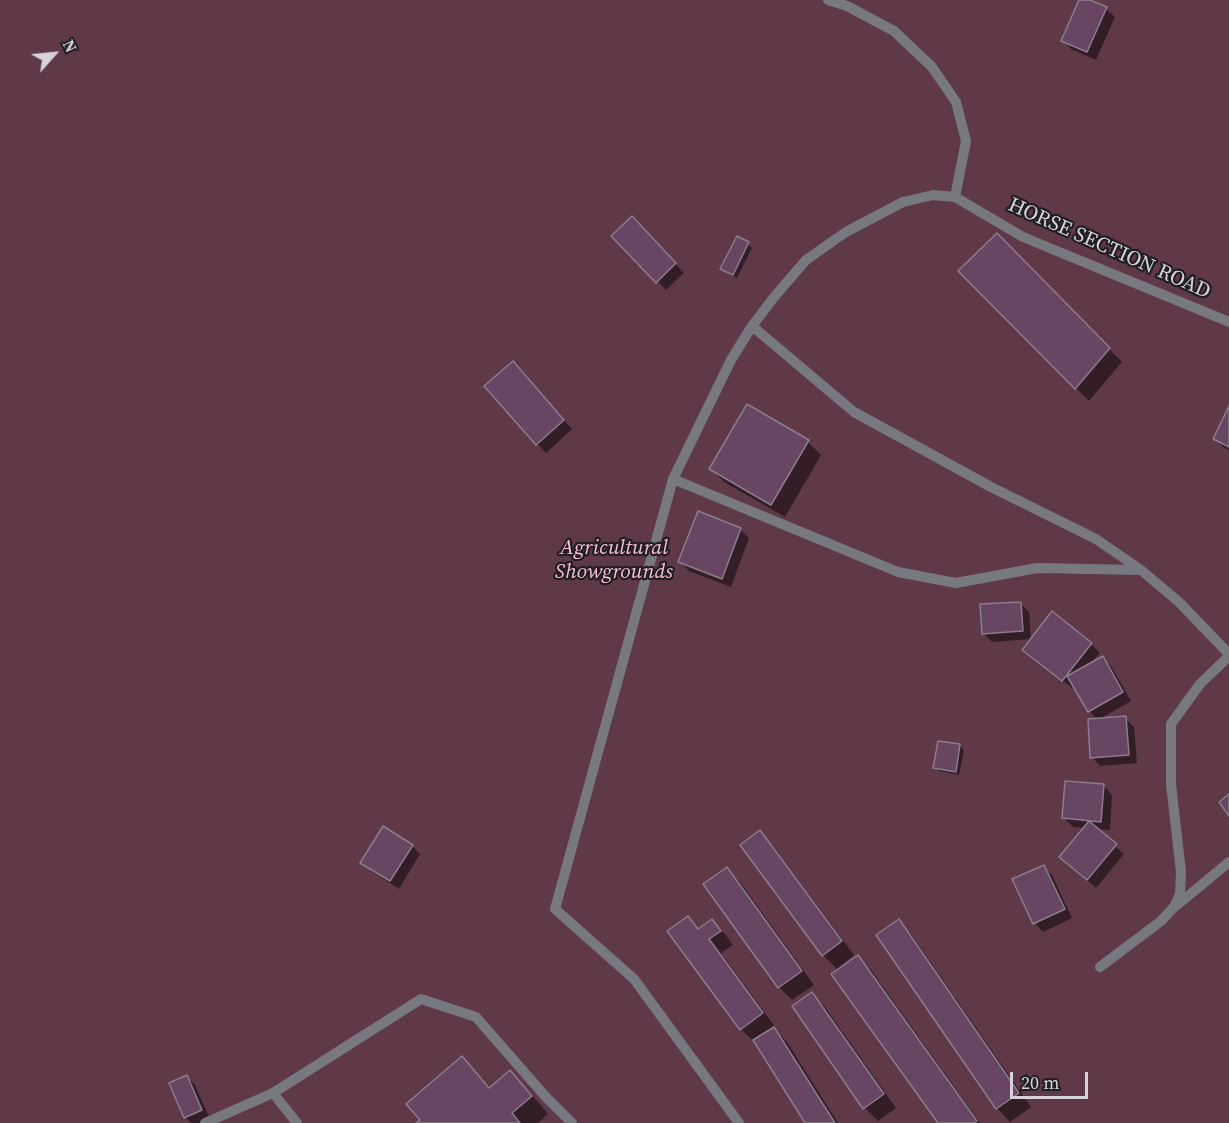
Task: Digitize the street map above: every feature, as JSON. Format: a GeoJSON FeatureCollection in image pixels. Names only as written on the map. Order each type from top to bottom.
{"type":"FeatureCollection","features":[{"type":"Feature","properties":{"kind":"lane"},"geometry":{"type":"LineString","coordinates":[[739,1123],[634,979],[555,909],[673,479],[731,360],[752,326],[806,260],[846,232],[903,202],[933,195],[955,197],[966,141],[956,102],[932,67],[894,31],[846,6],[828,0]]}},
{"type":"Feature","properties":{"kind":"lane","name":"HORSE SECTION ROAD"},"geometry":{"type":"LineString","coordinates":[[955,197],[1023,237],[1229,322]]}},
{"type":"Feature","properties":{"kind":"lane"},"geometry":{"type":"LineString","coordinates":[[752,326],[854,412],[991,487],[1096,538],[1141,570],[1179,602],[1229,655],[1200,684],[1172,724],[1171,784],[1181,872],[1179,894],[1174,907]]}},
{"type":"Feature","properties":{"kind":"lane"},"geometry":{"type":"LineString","coordinates":[[673,479],[898,572],[956,583],[1037,568],[1141,570]]}},
{"type":"Feature","properties":{"kind":"lane"},"geometry":{"type":"LineString","coordinates":[[1100,967],[1161,921],[1174,907],[1229,862]]}},
{"type":"Feature","properties":{"kind":"lane"},"geometry":{"type":"LineString","coordinates":[[205,1123],[273,1093],[421,999],[476,1017],[545,1096],[572,1123]]}},
{"type":"Feature","properties":{"kind":"lane"},"geometry":{"type":"LineString","coordinates":[[273,1093],[297,1123]]}},
{"type":"Feature","properties":{"kind":"green space","name":"Agricultural Showgrounds"},"geometry":{"type":"Polygon","coordinates":[[[0,0],[1229,0],[1229,1123],[0,1123],[0,0]]]}},
{"type":"Feature","properties":{"kind":"building"},"geometry":{"type":"Polygon","coordinates":[[[1079,0],[1090,0],[1107,7],[1087,52],[1061,41],[1079,0]]]}},
{"type":"Feature","properties":{"kind":"building"},"geometry":{"type":"Polygon","coordinates":[[[632,216],[676,263],[656,283],[611,236],[632,216]]]}},
{"type":"Feature","properties":{"kind":"building"},"geometry":{"type":"Polygon","coordinates":[[[997,233],[1110,348],[1075,389],[958,271],[997,233]]]}},
{"type":"Feature","properties":{"kind":"building"},"geometry":{"type":"Polygon","coordinates":[[[737,236],[749,242],[733,275],[720,269],[737,236]]]}},
{"type":"Feature","properties":{"kind":"building"},"geometry":{"type":"Polygon","coordinates":[[[513,361],[564,420],[536,445],[484,386],[513,361]]]}},
{"type":"Feature","properties":{"kind":"building"},"geometry":{"type":"Polygon","coordinates":[[[747,404],[809,440],[771,505],[709,469],[747,404]]]}},
{"type":"Feature","properties":{"kind":"building"},"geometry":{"type":"Polygon","coordinates":[[[1229,406],[1229,447],[1213,439],[1229,406]]]}},
{"type":"Feature","properties":{"kind":"building"},"geometry":{"type":"Polygon","coordinates":[[[698,511],[741,528],[722,579],[678,562],[698,511]]]}},
{"type":"Feature","properties":{"kind":"building"},"geometry":{"type":"Polygon","coordinates":[[[1021,602],[1023,631],[982,634],[980,604],[1021,602]]]}},
{"type":"Feature","properties":{"kind":"building"},"geometry":{"type":"Polygon","coordinates":[[[1052,611],[1092,643],[1062,681],[1022,650],[1052,611]]]}},
{"type":"Feature","properties":{"kind":"building"},"geometry":{"type":"Polygon","coordinates":[[[1103,656],[1123,692],[1088,712],[1067,676],[1103,656]]]}},
{"type":"Feature","properties":{"kind":"building"},"geometry":{"type":"Polygon","coordinates":[[[1126,716],[1129,755],[1090,758],[1088,719],[1126,716]]]}},
{"type":"Feature","properties":{"kind":"building"},"geometry":{"type":"Polygon","coordinates":[[[938,741],[960,744],[956,772],[933,768],[938,741]]]}},
{"type":"Feature","properties":{"kind":"building"},"geometry":{"type":"Polygon","coordinates":[[[1065,781],[1104,784],[1101,822],[1062,818],[1065,781]]]}},
{"type":"Feature","properties":{"kind":"building"},"geometry":{"type":"Polygon","coordinates":[[[1229,794],[1229,816],[1219,802],[1229,794]]]}},
{"type":"Feature","properties":{"kind":"building"},"geometry":{"type":"Polygon","coordinates":[[[1089,821],[1117,844],[1087,880],[1059,857],[1089,821]]]}},
{"type":"Feature","properties":{"kind":"building"},"geometry":{"type":"Polygon","coordinates":[[[383,826],[413,845],[390,881],[360,863],[383,826]]]}},
{"type":"Feature","properties":{"kind":"building"},"geometry":{"type":"Polygon","coordinates":[[[760,830],[842,941],[822,956],[740,845],[760,830]]]}},
{"type":"Feature","properties":{"kind":"building"},"geometry":{"type":"Polygon","coordinates":[[[1044,865],[1065,909],[1033,924],[1012,879],[1044,865]]]}},
{"type":"Feature","properties":{"kind":"building"},"geometry":{"type":"Polygon","coordinates":[[[727,867],[802,971],[778,988],[703,884],[727,867]]]}},
{"type":"Feature","properties":{"kind":"building"},"geometry":{"type":"Polygon","coordinates":[[[688,916],[698,929],[712,919],[721,931],[709,939],[763,1013],[740,1030],[667,931],[688,916]]]}},
{"type":"Feature","properties":{"kind":"building"},"geometry":{"type":"Polygon","coordinates":[[[899,919],[1019,1093],[996,1109],[876,935],[899,919]]]}},
{"type":"Feature","properties":{"kind":"building"},"geometry":{"type":"Polygon","coordinates":[[[858,955],[977,1121],[974,1123],[938,1123],[831,974],[858,955]]]}},
{"type":"Feature","properties":{"kind":"building"},"geometry":{"type":"Polygon","coordinates":[[[812,992],[884,1094],[863,1109],[792,1006],[812,992]]]}},
{"type":"Feature","properties":{"kind":"building"},"geometry":{"type":"Polygon","coordinates":[[[774,1027],[835,1123],[805,1123],[753,1040],[774,1027]]]}},
{"type":"Feature","properties":{"kind":"building"},"geometry":{"type":"Polygon","coordinates":[[[462,1056],[489,1088],[510,1070],[532,1096],[512,1113],[520,1123],[416,1123],[420,1120],[406,1104],[462,1056]]]}},
{"type":"Feature","properties":{"kind":"building"},"geometry":{"type":"Polygon","coordinates":[[[187,1075],[202,1110],[184,1118],[169,1083],[187,1075]]]}}]}
